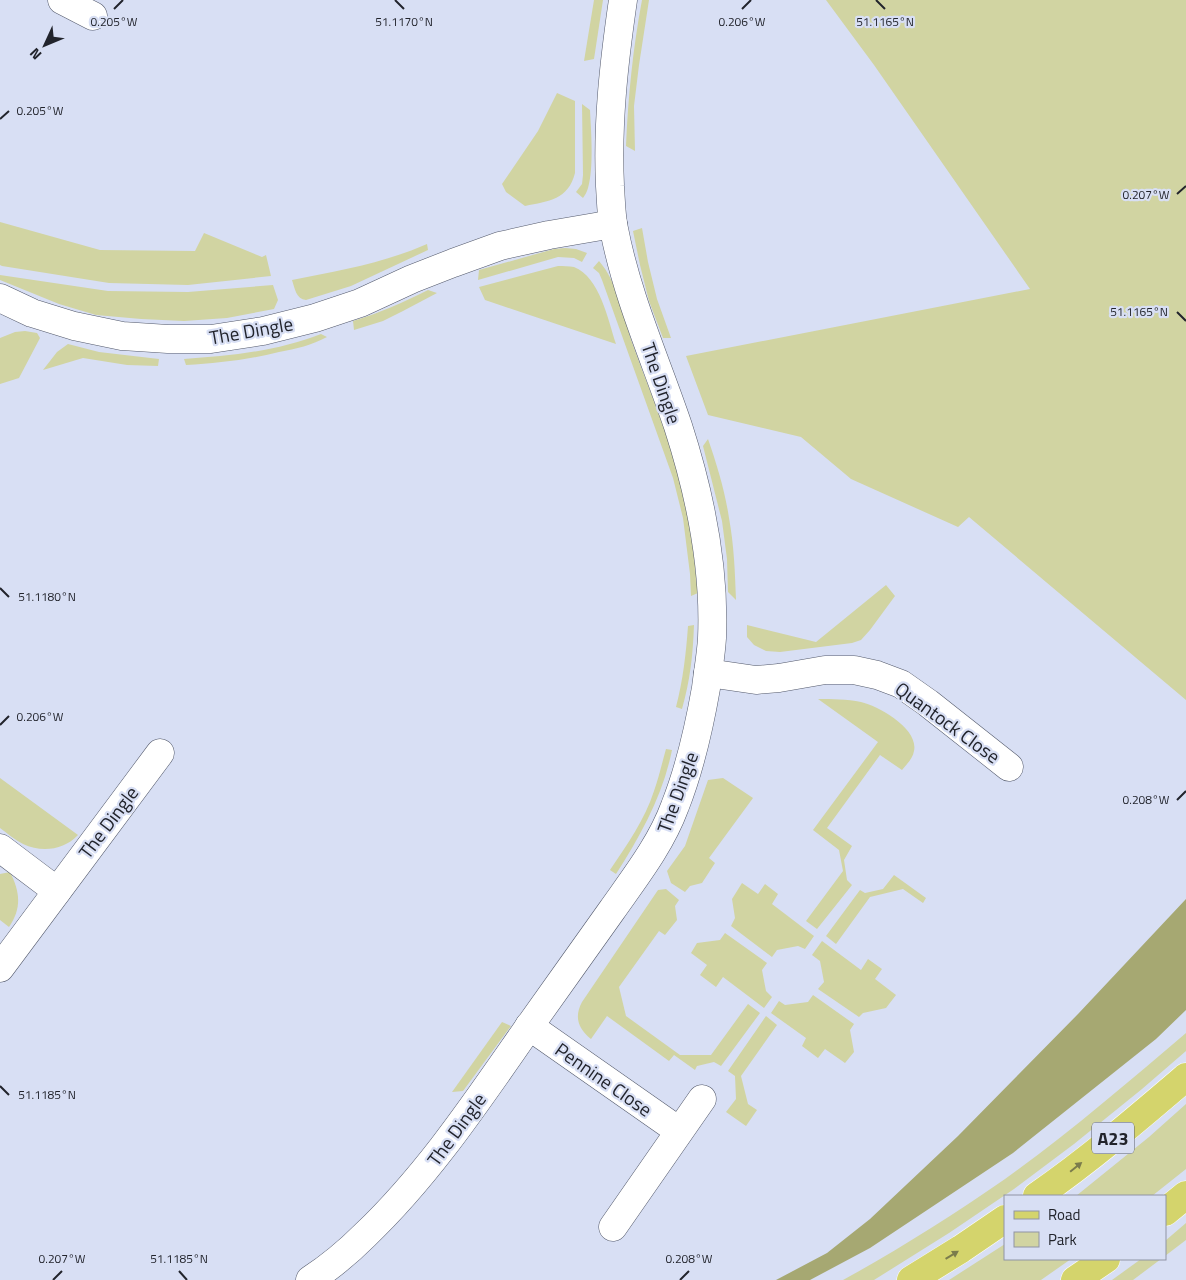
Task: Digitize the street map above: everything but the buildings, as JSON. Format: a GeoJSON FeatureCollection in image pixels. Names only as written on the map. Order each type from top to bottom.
{"type":"FeatureCollection","features":[{"type":"Feature","properties":{"kind":"main road","name":"A23"},"geometry":{"type":"LineString","coordinates":[[1038,1195],[1060,1180],[1186,1077]]}},
{"type":"Feature","properties":{"kind":"main road"},"geometry":{"type":"LineString","coordinates":[[1166,1211],[1186,1195]]}},
{"type":"Feature","properties":{"kind":"main road"},"geometry":{"type":"LineString","coordinates":[[910,1280],[1004,1220]]}},
{"type":"Feature","properties":{"kind":"main road"},"geometry":{"type":"LineString","coordinates":[[1075,1280],[1105,1260]]}},
{"type":"Feature","properties":{"kind":"street"},"geometry":{"type":"LineString","coordinates":[[62,0],[93,16]]}},
{"type":"Feature","properties":{"kind":"street","name":"The Dingle"},"geometry":{"type":"LineString","coordinates":[[310,1280],[342,1257],[386,1216],[423,1174],[642,867],[661,838],[676,806],[698,733],[712,641],[710,576],[704,532],[693,480],[679,429],[624,275],[613,224],[609,167],[610,108],[623,0]]}},
{"type":"Feature","properties":{"kind":"street","name":"The Dingle"},"geometry":{"type":"LineString","coordinates":[[0,298],[32,313],[74,326],[168,340],[211,339],[263,331],[315,318],[360,303],[453,262],[500,246],[613,224]]}},
{"type":"Feature","properties":{"kind":"street","name":"Quantock Close"},"geometry":{"type":"LineString","coordinates":[[708,673],[756,680],[825,670],[854,670],[877,675],[901,684],[1009,767]]}},
{"type":"Feature","properties":{"kind":"street","name":"The Dingle"},"geometry":{"type":"LineString","coordinates":[[0,968],[160,753]]}},
{"type":"Feature","properties":{"kind":"street"},"geometry":{"type":"LineString","coordinates":[[0,848],[57,891]]}},
{"type":"Feature","properties":{"kind":"street","name":"Pennine Close"},"geometry":{"type":"LineString","coordinates":[[529,1026],[679,1131]]}},
{"type":"Feature","properties":{"kind":"street"},"geometry":{"type":"LineString","coordinates":[[613,1227],[702,1098]]}},
{"type":"Feature","properties":{"kind":"green space"},"geometry":{"type":"Polygon","coordinates":[[[594,0],[603,0],[594,59],[584,61],[594,0]]]}},
{"type":"Feature","properties":{"kind":"green space"},"geometry":{"type":"Polygon","coordinates":[[[642,0],[649,0],[634,106],[635,151],[626,146],[631,73],[642,0]]]}},
{"type":"Feature","properties":{"kind":"green space"},"geometry":{"type":"Polygon","coordinates":[[[826,0],[1186,0],[1186,700],[969,517],[958,527],[851,479],[801,437],[708,415],[686,356],[1030,289],[874,65],[826,0]]]}},
{"type":"Feature","properties":{"kind":"green space"},"geometry":{"type":"Polygon","coordinates":[[[557,93],[575,101],[575,173],[568,189],[556,198],[525,206],[506,192],[502,184],[538,131],[557,93]]]}},
{"type":"Feature","properties":{"kind":"green space"},"geometry":{"type":"Polygon","coordinates":[[[582,104],[590,110],[592,149],[590,180],[583,198],[576,192],[582,184],[583,175],[582,104]]]}},
{"type":"Feature","properties":{"kind":"green space"},"geometry":{"type":"Polygon","coordinates":[[[0,222],[100,250],[195,251],[204,233],[262,257],[266,255],[271,276],[188,285],[109,283],[2,266],[0,265],[0,222]]]}},
{"type":"Feature","properties":{"kind":"green space"},"geometry":{"type":"Polygon","coordinates":[[[642,228],[657,299],[671,338],[663,338],[649,301],[633,231],[642,228]]]}},
{"type":"Feature","properties":{"kind":"green space"},"geometry":{"type":"Polygon","coordinates":[[[427,244],[428,250],[351,286],[306,300],[300,298],[295,290],[292,280],[378,261],[427,244]]]}},
{"type":"Feature","properties":{"kind":"green space"},"geometry":{"type":"Polygon","coordinates":[[[565,248],[587,253],[582,262],[574,258],[558,257],[478,280],[479,270],[554,249],[565,248]]]}},
{"type":"Feature","properties":{"kind":"green space"},"geometry":{"type":"Polygon","coordinates":[[[599,261],[616,290],[633,345],[678,470],[689,514],[698,593],[691,596],[683,518],[673,478],[602,280],[599,273],[593,268],[599,261]]]}},
{"type":"Feature","properties":{"kind":"green space"},"geometry":{"type":"Polygon","coordinates":[[[558,266],[574,267],[583,272],[597,289],[616,344],[485,300],[479,287],[558,266]]]}},
{"type":"Feature","properties":{"kind":"green space"},"geometry":{"type":"Polygon","coordinates":[[[0,275],[108,291],[188,292],[273,285],[278,300],[274,309],[227,318],[184,321],[96,315],[59,304],[0,280],[0,275]]]}},
{"type":"Feature","properties":{"kind":"green space"},"geometry":{"type":"Polygon","coordinates":[[[428,290],[437,293],[383,321],[354,330],[353,321],[392,307],[428,290]]]}},
{"type":"Feature","properties":{"kind":"green space"},"geometry":{"type":"Polygon","coordinates":[[[15,332],[37,333],[40,338],[19,378],[0,384],[0,338],[15,332]]]}},
{"type":"Feature","properties":{"kind":"green space"},"geometry":{"type":"Polygon","coordinates":[[[321,334],[327,337],[292,350],[255,357],[186,365],[184,359],[271,349],[321,334]]]}},
{"type":"Feature","properties":{"kind":"green space"},"geometry":{"type":"Polygon","coordinates":[[[68,344],[99,352],[159,359],[158,366],[127,365],[83,358],[43,370],[57,352],[68,344]]]}},
{"type":"Feature","properties":{"kind":"green space"},"geometry":{"type":"Polygon","coordinates":[[[708,439],[720,478],[731,528],[736,600],[728,592],[727,559],[722,521],[703,446],[708,439]]]}},
{"type":"Feature","properties":{"kind":"green space"},"geometry":{"type":"Polygon","coordinates":[[[886,585],[895,596],[861,640],[852,643],[780,652],[766,651],[754,645],[747,637],[747,625],[816,642],[886,585]]]}},
{"type":"Feature","properties":{"kind":"green space"},"geometry":{"type":"Polygon","coordinates":[[[694,625],[691,668],[682,709],[676,707],[684,667],[688,626],[694,625]]]}},
{"type":"Feature","properties":{"kind":"green space"},"geometry":{"type":"Polygon","coordinates":[[[818,699],[856,701],[878,708],[904,727],[914,743],[914,751],[911,759],[902,770],[880,755],[827,828],[852,846],[844,860],[847,880],[852,885],[817,929],[806,921],[843,871],[839,850],[813,830],[878,742],[818,699]]]}},
{"type":"Feature","properties":{"kind":"green space"},"geometry":{"type":"Polygon","coordinates":[[[666,749],[672,750],[657,799],[616,874],[610,870],[646,812],[656,786],[666,749]]]}},
{"type":"Feature","properties":{"kind":"green space"},"geometry":{"type":"Polygon","coordinates":[[[0,778],[78,835],[59,847],[45,849],[30,847],[0,828],[0,778]]]}},
{"type":"Feature","properties":{"kind":"green space"},"geometry":{"type":"Polygon","coordinates":[[[723,778],[753,798],[709,858],[715,863],[702,883],[690,886],[685,892],[671,883],[667,871],[685,846],[708,780],[723,778]]]}},
{"type":"Feature","properties":{"kind":"green space"},"geometry":{"type":"Polygon","coordinates":[[[10,872],[18,893],[18,907],[9,927],[0,920],[0,874],[10,872]]]}},
{"type":"Feature","properties":{"kind":"green space"},"geometry":{"type":"Polygon","coordinates":[[[894,875],[926,898],[923,903],[903,889],[870,897],[836,944],[826,936],[860,890],[865,893],[883,889],[894,875]]]}},
{"type":"Feature","properties":{"kind":"green space"},"geometry":{"type":"Polygon","coordinates":[[[742,883],[758,894],[765,884],[778,894],[772,904],[814,936],[805,949],[798,946],[777,950],[772,957],[731,926],[735,918],[732,899],[742,883]]]}},
{"type":"Feature","properties":{"kind":"green space"},"geometry":{"type":"Polygon","coordinates":[[[666,889],[679,900],[675,906],[677,920],[665,935],[659,931],[619,987],[626,1016],[680,1055],[711,1055],[748,1004],[760,1013],[721,1066],[714,1062],[697,1066],[695,1070],[674,1055],[669,1061],[607,1016],[591,1039],[580,1026],[578,1013],[582,1002],[658,890],[666,889]]]}},
{"type":"Feature","properties":{"kind":"green space"},"geometry":{"type":"Polygon","coordinates":[[[1186,899],[1186,1010],[1156,1039],[1013,1153],[870,1248],[810,1280],[776,1280],[827,1253],[870,1219],[958,1136],[1078,1014],[1186,899]]]}},
{"type":"Feature","properties":{"kind":"green space"},"geometry":{"type":"Polygon","coordinates":[[[725,933],[767,963],[762,970],[766,991],[772,997],[764,1008],[723,977],[716,987],[700,975],[707,965],[691,953],[697,943],[720,940],[725,933]]]}},
{"type":"Feature","properties":{"kind":"green space"},"geometry":{"type":"Polygon","coordinates":[[[822,941],[861,970],[868,959],[882,969],[875,979],[896,995],[886,1008],[863,1013],[859,1017],[818,989],[824,982],[820,961],[812,955],[822,941]]]}},
{"type":"Feature","properties":{"kind":"green space"},"geometry":{"type":"Polygon","coordinates":[[[813,995],[854,1024],[850,1030],[854,1052],[845,1063],[825,1049],[818,1058],[802,1046],[806,1038],[771,1013],[779,1001],[785,1005],[808,1002],[813,995]]]}},
{"type":"Feature","properties":{"kind":"green space"},"geometry":{"type":"Polygon","coordinates":[[[766,1016],[777,1025],[741,1076],[748,1104],[757,1110],[746,1126],[726,1112],[736,1099],[735,1076],[728,1071],[766,1016]]]}},
{"type":"Feature","properties":{"kind":"green space"},"geometry":{"type":"Polygon","coordinates":[[[502,1022],[511,1026],[463,1091],[452,1092],[502,1022]]]}},
{"type":"Feature","properties":{"kind":"green space"},"geometry":{"type":"Polygon","coordinates":[[[1186,1033],[1186,1051],[1074,1144],[1014,1189],[874,1280],[843,1280],[925,1232],[1005,1179],[1119,1089],[1186,1033]]]}},
{"type":"Feature","properties":{"kind":"green space"},"geometry":{"type":"Polygon","coordinates":[[[1186,1104],[1186,1169],[1153,1195],[1077,1195],[1149,1137],[1186,1104]]]}},
{"type":"Feature","properties":{"kind":"green space"},"geometry":{"type":"Polygon","coordinates":[[[1186,1223],[1186,1240],[1166,1255],[1166,1240],[1186,1223]]]}},
{"type":"Feature","properties":{"kind":"green space"},"geometry":{"type":"Polygon","coordinates":[[[1004,1245],[1004,1260],[1070,1260],[1041,1280],[949,1280],[1004,1245]]]}},
{"type":"Feature","properties":{"kind":"green space"},"geometry":{"type":"Polygon","coordinates":[[[1140,1260],[1160,1260],[1133,1280],[1112,1280],[1140,1260]]]}}]}
